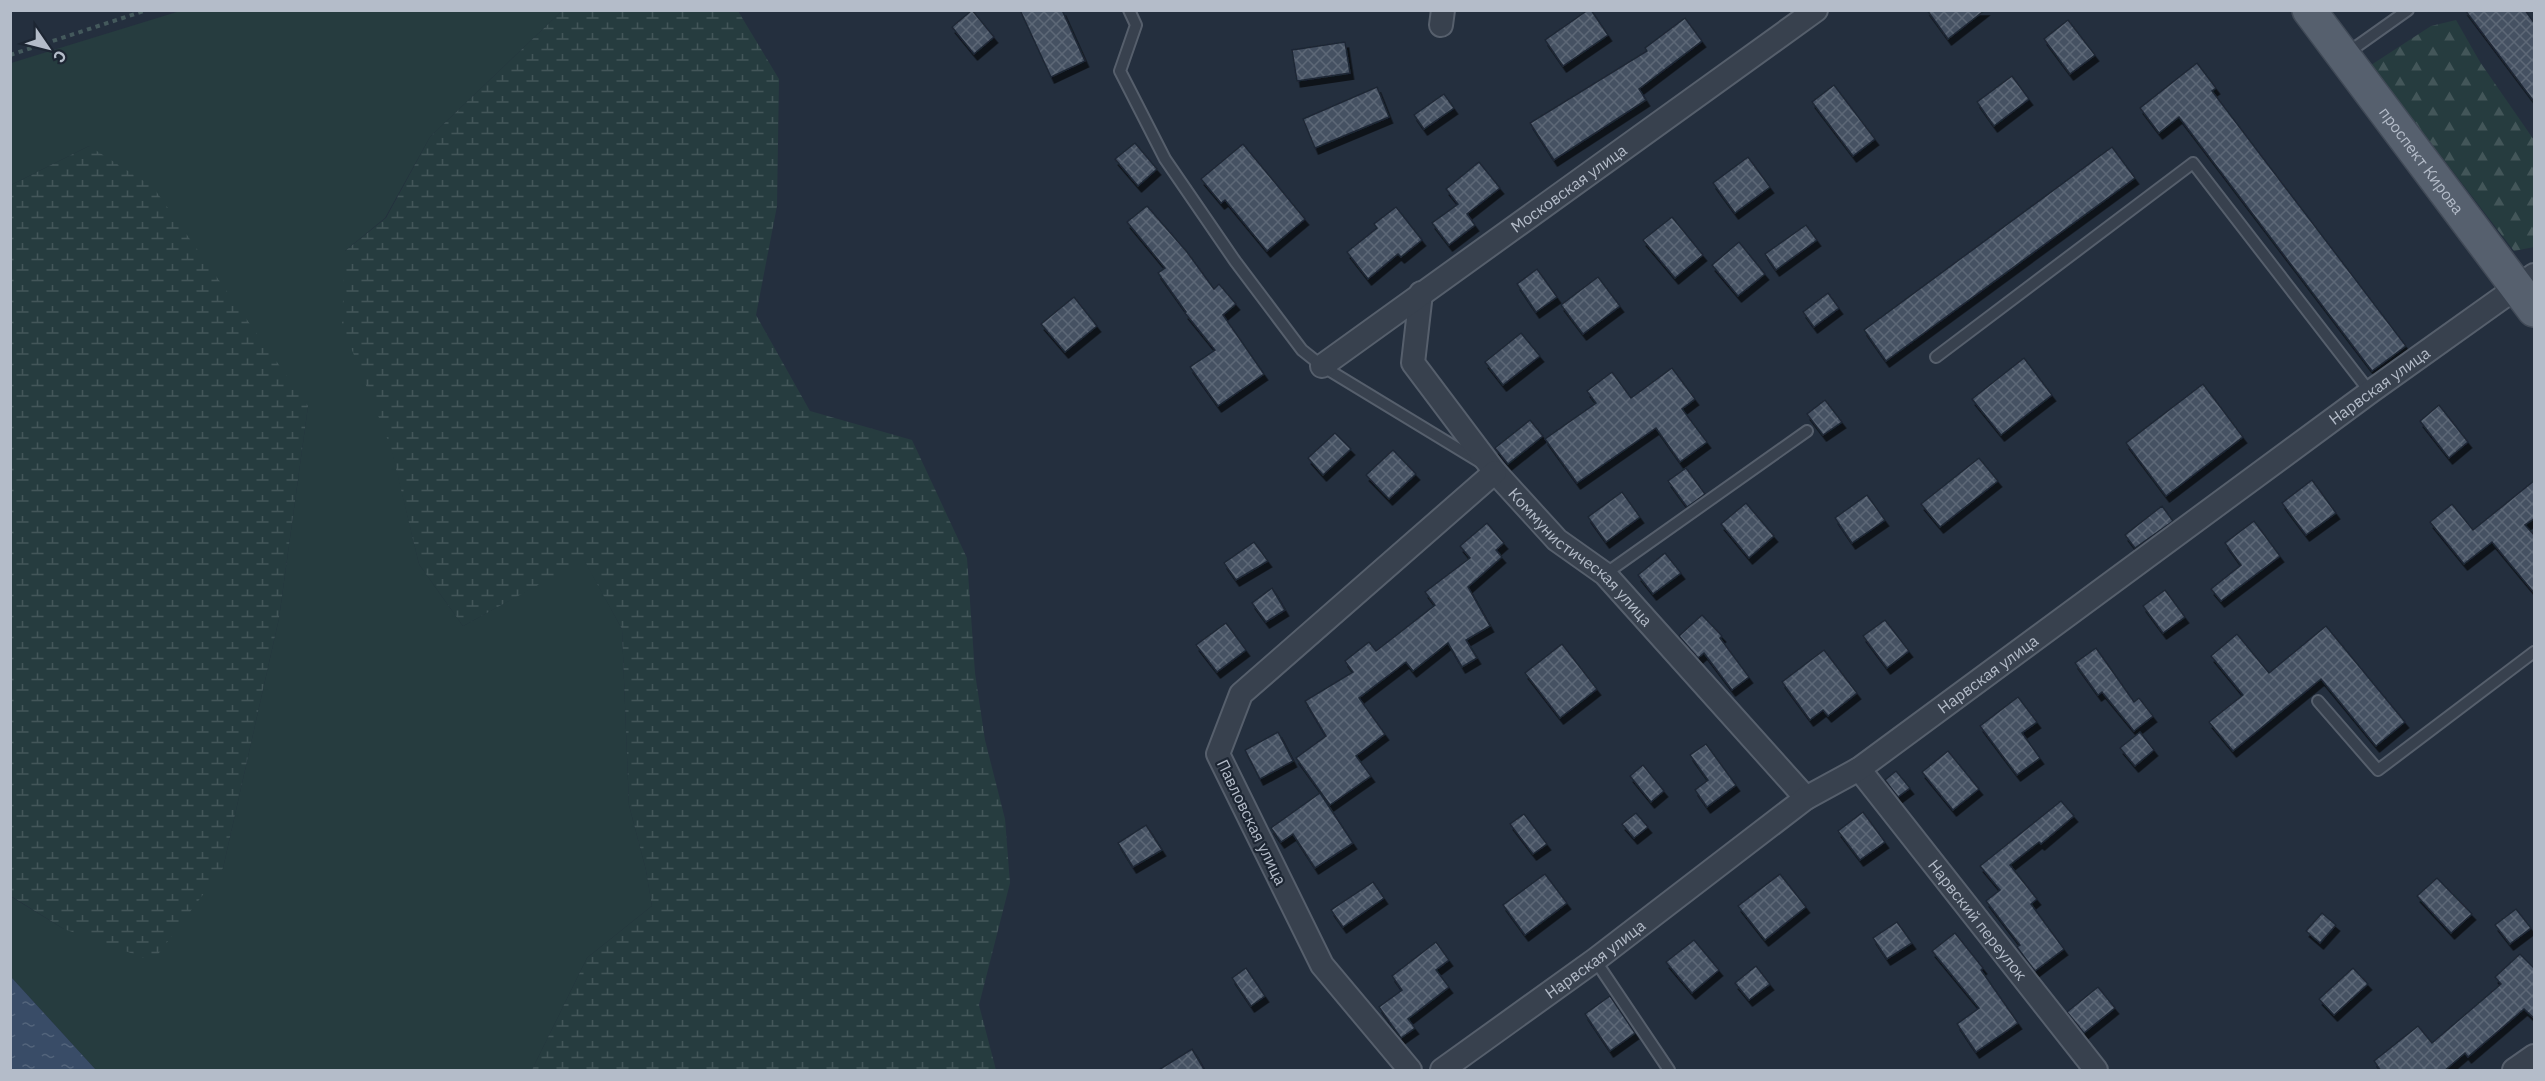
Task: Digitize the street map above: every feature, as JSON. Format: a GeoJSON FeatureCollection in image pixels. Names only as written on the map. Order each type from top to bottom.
{"type":"FeatureCollection","features":[{"type":"Feature","properties":{"kind":"main road","name":"проспект Кирова"},"geometry":{"type":"LineString","coordinates":[[2309,10],[2529,291]]}},
{"type":"Feature","properties":{"kind":"street","name":"Московская улица"},"geometry":{"type":"LineString","coordinates":[[1322,366],[1420,293],[1816,10]]}},
{"type":"Feature","properties":{"kind":"street","name":"Нарвская улица"},"geometry":{"type":"LineString","coordinates":[[1442,1071],[1595,960],[1806,798],[1859,769],[2370,392],[2529,291]]}},
{"type":"Feature","properties":{"kind":"street","name":"Коммунистическая улица"},"geometry":{"type":"LineString","coordinates":[[1420,293],[1413,363],[1495,472],[1557,540],[1605,574],[1806,798]]}},
{"type":"Feature","properties":{"kind":"street","name":"Павловская улица"},"geometry":{"type":"LineString","coordinates":[[1410,1071],[1322,965],[1218,754],[1241,694],[1495,472]]}},
{"type":"Feature","properties":{"kind":"street","name":"Нарвский переулок"},"geometry":{"type":"LineString","coordinates":[[1859,769],[2096,1071]]}},
{"type":"Feature","properties":{"kind":"street"},"geometry":{"type":"LineString","coordinates":[[2514,1071],[2535,1056]]}},
{"type":"Feature","properties":{"kind":"lane"},"geometry":{"type":"LineString","coordinates":[[1129,10],[1136,25],[1120,70],[1166,159],[1234,261],[1302,350],[1322,366],[1495,472]]}},
{"type":"Feature","properties":{"kind":"lane"},"geometry":{"type":"LineString","coordinates":[[2343,56],[2408,10]]}},
{"type":"Feature","properties":{"kind":"lane"},"geometry":{"type":"LineString","coordinates":[[1936,357],[2193,163],[2370,392]]}},
{"type":"Feature","properties":{"kind":"lane"},"geometry":{"type":"LineString","coordinates":[[1605,574],[1807,430]]}},
{"type":"Feature","properties":{"kind":"lane"},"geometry":{"type":"LineString","coordinates":[[2318,701],[2378,770],[2535,652]]}},
{"type":"Feature","properties":{"kind":"lane"},"geometry":{"type":"LineString","coordinates":[[1595,960],[1669,1071]]}},
{"type":"Feature","properties":{"kind":"path"},"geometry":{"type":"LineString","coordinates":[[10,55],[147,10]]}},
{"type":"Feature","properties":{"kind":"green space"},"geometry":{"type":"Polygon","coordinates":[[[180,11],[562,11],[430,137],[385,218],[345,251],[419,564],[463,626],[584,559],[622,629],[629,805],[646,870],[652,906],[587,958],[532,1070],[96,1070],[11,977],[10,896],[64,929],[223,868],[279,618],[308,406],[89,146],[11,185],[11,63],[180,11]]]}},
{"type":"Feature","properties":{"kind":"green space"},"geometry":{"type":"Polygon","coordinates":[[[562,11],[738,11],[779,79],[777,206],[756,315],[810,411],[912,440],[967,558],[975,673],[985,740],[1005,819],[1010,883],[979,1005],[996,1070],[532,1070],[587,958],[652,906],[646,870],[629,805],[622,629],[584,560],[463,626],[419,564],[391,448],[342,325],[345,251],[386,218],[430,137],[562,11]]]}},
{"type":"Feature","properties":{"kind":"green space"},"geometry":{"type":"Polygon","coordinates":[[[2456,20],[2480,62],[2534,140],[2534,247],[2514,251],[2371,65],[2431,26],[2456,20]]]}},
{"type":"Feature","properties":{"kind":"green space"},"geometry":{"type":"Polygon","coordinates":[[[89,146],[153,187],[308,406],[279,618],[223,868],[153,961],[64,929],[11,896],[11,185],[89,146]]]}},
{"type":"Feature","properties":{"kind":"water"},"geometry":{"type":"Polygon","coordinates":[[[11,977],[96,1070],[11,1070],[11,977]]]}},
{"type":"Feature","properties":{"kind":"building"},"geometry":{"type":"Polygon","coordinates":[[[972,10],[994,37],[974,54],[952,27],[972,10]]]}},
{"type":"Feature","properties":{"kind":"building"},"geometry":{"type":"Polygon","coordinates":[[[1020,10],[1062,10],[1085,61],[1051,77],[1020,10]]]}},
{"type":"Feature","properties":{"kind":"building"},"geometry":{"type":"Polygon","coordinates":[[[1591,10],[1608,35],[1563,66],[1545,40],[1591,10]]]}},
{"type":"Feature","properties":{"kind":"building"},"geometry":{"type":"Polygon","coordinates":[[[1927,10],[1985,10],[1948,39],[1927,10]]]}},
{"type":"Feature","properties":{"kind":"building"},"geometry":{"type":"Polygon","coordinates":[[[2465,10],[2525,10],[2535,24],[2535,103],[2465,10]]]}},
{"type":"Feature","properties":{"kind":"building"},"geometry":{"type":"Polygon","coordinates":[[[1685,18],[1702,41],[1639,89],[1646,100],[1554,160],[1530,123],[1647,51],[1645,48],[1685,18]]]}},
{"type":"Feature","properties":{"kind":"building"},"geometry":{"type":"Polygon","coordinates":[[[2068,20],[2095,55],[2070,74],[2044,39],[2068,20]]]}},
{"type":"Feature","properties":{"kind":"building"},"geometry":{"type":"Polygon","coordinates":[[[1345,42],[1350,73],[1297,81],[1292,50],[1345,42]]]}},
{"type":"Feature","properties":{"kind":"building"},"geometry":{"type":"Polygon","coordinates":[[[2197,63],[2216,88],[2212,91],[2406,346],[2372,371],[2179,117],[2159,133],[2140,108],[2197,63]]]}},
{"type":"Feature","properties":{"kind":"building"},"geometry":{"type":"Polygon","coordinates":[[[2012,76],[2029,99],[1994,126],[1977,102],[2012,76]]]}},
{"type":"Feature","properties":{"kind":"building"},"geometry":{"type":"Polygon","coordinates":[[[1834,85],[1875,139],[1853,156],[1812,102],[1834,85]]]}},
{"type":"Feature","properties":{"kind":"building"},"geometry":{"type":"Polygon","coordinates":[[[1377,87],[1389,117],[1315,148],[1303,119],[1377,87]]]}},
{"type":"Feature","properties":{"kind":"building"},"geometry":{"type":"Polygon","coordinates":[[[1444,94],[1454,108],[1424,129],[1414,115],[1444,94]]]}},
{"type":"Feature","properties":{"kind":"building"},"geometry":{"type":"Polygon","coordinates":[[[1135,143],[1157,169],[1138,186],[1115,159],[1135,143]]]}},
{"type":"Feature","properties":{"kind":"building"},"geometry":{"type":"Polygon","coordinates":[[[1243,144],[1305,219],[1267,251],[1225,200],[1221,203],[1201,179],[1243,144]]]}},
{"type":"Feature","properties":{"kind":"building"},"geometry":{"type":"Polygon","coordinates":[[[2112,147],[2135,178],[1886,361],[1864,330],[2112,147]]]}},
{"type":"Feature","properties":{"kind":"building"},"geometry":{"type":"Polygon","coordinates":[[[1748,157],[1770,187],[1735,213],[1713,183],[1748,157]]]}},
{"type":"Feature","properties":{"kind":"building"},"geometry":{"type":"Polygon","coordinates":[[[1479,162],[1500,188],[1467,214],[1475,225],[1449,245],[1432,223],[1458,204],[1446,189],[1479,162]]]}},
{"type":"Feature","properties":{"kind":"building"},"geometry":{"type":"Polygon","coordinates":[[[1147,206],[1187,252],[1214,289],[1219,284],[1236,304],[1223,315],[1264,374],[1218,406],[1190,367],[1215,350],[1185,313],[1158,273],[1165,268],[1127,222],[1147,206]]]}},
{"type":"Feature","properties":{"kind":"building"},"geometry":{"type":"Polygon","coordinates":[[[1396,207],[1422,240],[1401,257],[1398,254],[1368,279],[1347,252],[1377,228],[1374,224],[1396,207]]]}},
{"type":"Feature","properties":{"kind":"building"},"geometry":{"type":"Polygon","coordinates":[[[1672,217],[1703,255],[1675,278],[1643,240],[1672,217]]]}},
{"type":"Feature","properties":{"kind":"building"},"geometry":{"type":"Polygon","coordinates":[[[1806,225],[1817,240],[1776,270],[1765,254],[1806,225]]]}},
{"type":"Feature","properties":{"kind":"building"},"geometry":{"type":"Polygon","coordinates":[[[1739,242],[1765,274],[1738,296],[1712,265],[1739,242]]]}},
{"type":"Feature","properties":{"kind":"building"},"geometry":{"type":"Polygon","coordinates":[[[1537,269],[1557,297],[1536,312],[1517,284],[1537,269]]]}},
{"type":"Feature","properties":{"kind":"building"},"geometry":{"type":"Polygon","coordinates":[[[1598,277],[1620,306],[1583,334],[1561,305],[1598,277]]]}},
{"type":"Feature","properties":{"kind":"building"},"geometry":{"type":"Polygon","coordinates":[[[1828,293],[1839,308],[1814,327],[1803,312],[1828,293]]]}},
{"type":"Feature","properties":{"kind":"building"},"geometry":{"type":"Polygon","coordinates":[[[1074,297],[1097,326],[1065,352],[1041,324],[1074,297]]]}},
{"type":"Feature","properties":{"kind":"building"},"geometry":{"type":"Polygon","coordinates":[[[1521,333],[1540,356],[1503,385],[1485,362],[1521,333]]]}},
{"type":"Feature","properties":{"kind":"building"},"geometry":{"type":"Polygon","coordinates":[[[2024,358],[2052,395],[2001,435],[1972,399],[2024,358]]]}},
{"type":"Feature","properties":{"kind":"building"},"geometry":{"type":"Polygon","coordinates":[[[1672,368],[1695,399],[1682,409],[1707,442],[1680,462],[1656,428],[1577,483],[1545,439],[1596,403],[1587,391],[1612,372],[1631,398],[1672,368]]]}},
{"type":"Feature","properties":{"kind":"building"},"geometry":{"type":"Polygon","coordinates":[[[2203,384],[2243,437],[2166,496],[2126,443],[2203,384]]]}},
{"type":"Feature","properties":{"kind":"building"},"geometry":{"type":"Polygon","coordinates":[[[1825,400],[1842,422],[1823,435],[1807,414],[1825,400]]]}},
{"type":"Feature","properties":{"kind":"building"},"geometry":{"type":"Polygon","coordinates":[[[2439,405],[2468,442],[2449,458],[2420,421],[2439,405]]]}},
{"type":"Feature","properties":{"kind":"building"},"geometry":{"type":"Polygon","coordinates":[[[1530,420],[1543,436],[1508,464],[1495,448],[1530,420]]]}},
{"type":"Feature","properties":{"kind":"building"},"geometry":{"type":"Polygon","coordinates":[[[1335,433],[1351,449],[1323,475],[1308,458],[1335,433]]]}},
{"type":"Feature","properties":{"kind":"building"},"geometry":{"type":"Polygon","coordinates":[[[1393,450],[1416,474],[1389,499],[1366,475],[1393,450]]]}},
{"type":"Feature","properties":{"kind":"building"},"geometry":{"type":"Polygon","coordinates":[[[1979,458],[1998,481],[1940,527],[1921,504],[1979,458]]]}},
{"type":"Feature","properties":{"kind":"building"},"geometry":{"type":"Polygon","coordinates":[[[1686,468],[1705,494],[1687,507],[1668,481],[1686,468]]]}},
{"type":"Feature","properties":{"kind":"building"},"geometry":{"type":"Polygon","coordinates":[[[2312,480],[2336,513],[2306,535],[2282,503],[2312,480]]]}},
{"type":"Feature","properties":{"kind":"building"},"geometry":{"type":"Polygon","coordinates":[[[2535,480],[2535,518],[2525,525],[2535,536],[2535,594],[2492,542],[2464,564],[2430,522],[2452,504],[2473,530],[2535,480]]]}},
{"type":"Feature","properties":{"kind":"building"},"geometry":{"type":"Polygon","coordinates":[[[1622,492],[1640,517],[1606,542],[1588,517],[1622,492]]]}},
{"type":"Feature","properties":{"kind":"building"},"geometry":{"type":"Polygon","coordinates":[[[1867,495],[1885,520],[1852,543],[1835,518],[1867,495]]]}},
{"type":"Feature","properties":{"kind":"building"},"geometry":{"type":"Polygon","coordinates":[[[1746,503],[1774,536],[1749,558],[1721,524],[1746,503]]]}},
{"type":"Feature","properties":{"kind":"building"},"geometry":{"type":"Polygon","coordinates":[[[2162,506],[2173,521],[2135,548],[2125,535],[2162,506]]]}},
{"type":"Feature","properties":{"kind":"building"},"geometry":{"type":"Polygon","coordinates":[[[2254,521],[2280,556],[2221,601],[2211,589],[2241,565],[2225,543],[2254,521]]]}},
{"type":"Feature","properties":{"kind":"building"},"geometry":{"type":"Polygon","coordinates":[[[1487,523],[1504,543],[1496,550],[1502,557],[1468,587],[1490,626],[1466,640],[1477,658],[1462,667],[1448,643],[1413,671],[1406,662],[1359,698],[1385,734],[1356,756],[1371,776],[1330,805],[1296,758],[1326,736],[1305,701],[1353,672],[1345,661],[1369,642],[1376,651],[1435,605],[1425,592],[1470,558],[1460,546],[1487,523]]]}},
{"type":"Feature","properties":{"kind":"building"},"geometry":{"type":"Polygon","coordinates":[[[1254,542],[1268,561],[1236,580],[1224,563],[1254,542]]]}},
{"type":"Feature","properties":{"kind":"building"},"geometry":{"type":"Polygon","coordinates":[[[1665,553],[1681,573],[1653,594],[1638,575],[1665,553]]]}},
{"type":"Feature","properties":{"kind":"building"},"geometry":{"type":"Polygon","coordinates":[[[1272,588],[1285,610],[1266,622],[1252,603],[1272,588]]]}},
{"type":"Feature","properties":{"kind":"building"},"geometry":{"type":"Polygon","coordinates":[[[2165,590],[2185,617],[2163,633],[2143,606],[2165,590]]]}},
{"type":"Feature","properties":{"kind":"building"},"geometry":{"type":"Polygon","coordinates":[[[1702,615],[1722,636],[1720,638],[1749,677],[1732,690],[1704,653],[1698,658],[1679,636],[1702,615]]]}},
{"type":"Feature","properties":{"kind":"building"},"geometry":{"type":"Polygon","coordinates":[[[1885,620],[1909,651],[1887,668],[1863,636],[1885,620]]]}},
{"type":"Feature","properties":{"kind":"building"},"geometry":{"type":"Polygon","coordinates":[[[1226,623],[1246,650],[1217,672],[1196,645],[1226,623]]]}},
{"type":"Feature","properties":{"kind":"building"},"geometry":{"type":"Polygon","coordinates":[[[2326,626],[2405,722],[2376,746],[2321,679],[2233,751],[2209,722],[2243,695],[2211,656],[2237,634],[2269,673],[2326,626]]]}},
{"type":"Feature","properties":{"kind":"building"},"geometry":{"type":"Polygon","coordinates":[[[1562,644],[1597,689],[1560,718],[1525,673],[1562,644]]]}},
{"type":"Feature","properties":{"kind":"building"},"geometry":{"type":"Polygon","coordinates":[[[2096,648],[2134,702],[2139,698],[2153,716],[2134,731],[2102,692],[2098,695],[2075,663],[2096,648]]]}},
{"type":"Feature","properties":{"kind":"building"},"geometry":{"type":"Polygon","coordinates":[[[1824,650],[1857,693],[1828,716],[1823,710],[1810,720],[1782,682],[1824,650]]]}},
{"type":"Feature","properties":{"kind":"building"},"geometry":{"type":"Polygon","coordinates":[[[2018,697],[2037,722],[2022,733],[2040,758],[2017,775],[1980,726],[2018,697]]]}},
{"type":"Feature","properties":{"kind":"building"},"geometry":{"type":"Polygon","coordinates":[[[1278,732],[1293,761],[1260,779],[1245,750],[1278,732]]]}},
{"type":"Feature","properties":{"kind":"building"},"geometry":{"type":"Polygon","coordinates":[[[2140,732],[2154,750],[2135,766],[2120,748],[2140,732]]]}},
{"type":"Feature","properties":{"kind":"building"},"geometry":{"type":"Polygon","coordinates":[[[1706,744],[1736,785],[1707,807],[1695,790],[1708,780],[1690,755],[1706,744]]]}},
{"type":"Feature","properties":{"kind":"building"},"geometry":{"type":"Polygon","coordinates":[[[1948,751],[1979,789],[1953,810],[1922,772],[1948,751]]]}},
{"type":"Feature","properties":{"kind":"building"},"geometry":{"type":"Polygon","coordinates":[[[1643,765],[1664,791],[1651,802],[1630,776],[1643,765]]]}},
{"type":"Feature","properties":{"kind":"building"},"geometry":{"type":"Polygon","coordinates":[[[1896,771],[1910,788],[1898,797],[1885,780],[1896,771]]]}},
{"type":"Feature","properties":{"kind":"building"},"geometry":{"type":"Polygon","coordinates":[[[1320,793],[1353,843],[1315,868],[1293,834],[1281,842],[1271,828],[1320,793]]]}},
{"type":"Feature","properties":{"kind":"building"},"geometry":{"type":"Polygon","coordinates":[[[2061,801],[2074,816],[2041,844],[2039,842],[2010,865],[2037,899],[2031,904],[2064,949],[2035,971],[2017,947],[2020,945],[1986,901],[2000,890],[1980,866],[2061,801]]]}},
{"type":"Feature","properties":{"kind":"building"},"geometry":{"type":"Polygon","coordinates":[[[1863,812],[1885,842],[1860,860],[1838,831],[1863,812]]]}},
{"type":"Feature","properties":{"kind":"building"},"geometry":{"type":"Polygon","coordinates":[[[1636,813],[1648,827],[1634,838],[1622,824],[1636,813]]]}},
{"type":"Feature","properties":{"kind":"building"},"geometry":{"type":"Polygon","coordinates":[[[1524,814],[1547,844],[1533,854],[1510,824],[1524,814]]]}},
{"type":"Feature","properties":{"kind":"building"},"geometry":{"type":"Polygon","coordinates":[[[1146,825],[1162,850],[1133,867],[1118,843],[1146,825]]]}},
{"type":"Feature","properties":{"kind":"building"},"geometry":{"type":"Polygon","coordinates":[[[1545,874],[1567,903],[1525,935],[1503,905],[1545,874]]]}},
{"type":"Feature","properties":{"kind":"building"},"geometry":{"type":"Polygon","coordinates":[[[1780,874],[1806,907],[1765,940],[1738,906],[1780,874]]]}},
{"type":"Feature","properties":{"kind":"building"},"geometry":{"type":"Polygon","coordinates":[[[2437,878],[2472,914],[2451,933],[2417,896],[2437,878]]]}},
{"type":"Feature","properties":{"kind":"building"},"geometry":{"type":"Polygon","coordinates":[[[1373,882],[1384,898],[1343,927],[1331,910],[1373,882]]]}},
{"type":"Feature","properties":{"kind":"building"},"geometry":{"type":"Polygon","coordinates":[[[2516,909],[2531,928],[2510,944],[2495,925],[2516,909]]]}},
{"type":"Feature","properties":{"kind":"building"},"geometry":{"type":"Polygon","coordinates":[[[2322,913],[2336,925],[2320,943],[2306,931],[2322,913]]]}},
{"type":"Feature","properties":{"kind":"building"},"geometry":{"type":"Polygon","coordinates":[[[1897,922],[1912,943],[1887,959],[1873,938],[1897,922]]]}},
{"type":"Feature","properties":{"kind":"building"},"geometry":{"type":"Polygon","coordinates":[[[1955,933],[1983,968],[1981,970],[2018,1023],[1976,1052],[1957,1024],[1979,1008],[1932,951],[1955,933]]]}},
{"type":"Feature","properties":{"kind":"building"},"geometry":{"type":"Polygon","coordinates":[[[1694,940],[1719,970],[1692,993],[1666,962],[1694,940]]]}},
{"type":"Feature","properties":{"kind":"building"},"geometry":{"type":"Polygon","coordinates":[[[1436,942],[1449,960],[1436,970],[1449,987],[1408,1019],[1415,1028],[1401,1038],[1379,1007],[1402,990],[1392,976],[1436,942]]]}},
{"type":"Feature","properties":{"kind":"building"},"geometry":{"type":"Polygon","coordinates":[[[2520,954],[2535,969],[2535,1019],[2524,1009],[2468,1057],[2465,1053],[2444,1071],[2381,1071],[2374,1061],[2418,1026],[2432,1043],[2501,984],[2495,977],[2520,954]]]}},
{"type":"Feature","properties":{"kind":"building"},"geometry":{"type":"Polygon","coordinates":[[[1756,966],[1770,984],[1749,1000],[1735,983],[1756,966]]]}},
{"type":"Feature","properties":{"kind":"building"},"geometry":{"type":"Polygon","coordinates":[[[1246,968],[1265,996],[1251,1006],[1232,978],[1246,968]]]}},
{"type":"Feature","properties":{"kind":"building"},"geometry":{"type":"Polygon","coordinates":[[[2353,968],[2368,984],[2334,1015],[2319,999],[2353,968]]]}},
{"type":"Feature","properties":{"kind":"building"},"geometry":{"type":"Polygon","coordinates":[[[2098,987],[2115,1008],[2084,1033],[2067,1012],[2098,987]]]}},
{"type":"Feature","properties":{"kind":"building"},"geometry":{"type":"Polygon","coordinates":[[[1610,996],[1635,1033],[1610,1051],[1585,1014],[1610,996]]]}},
{"type":"Feature","properties":{"kind":"building"},"geometry":{"type":"Polygon","coordinates":[[[1192,1049],[1205,1071],[1157,1071],[1192,1049]]]}}]}
